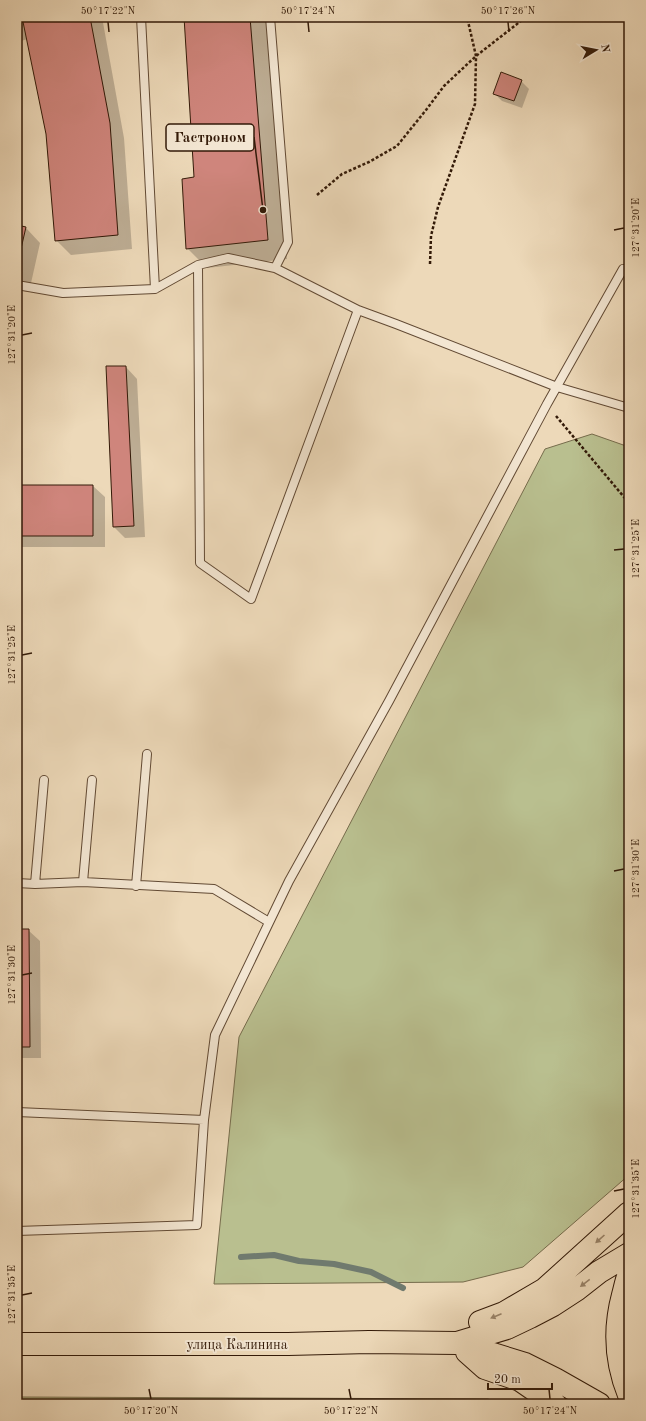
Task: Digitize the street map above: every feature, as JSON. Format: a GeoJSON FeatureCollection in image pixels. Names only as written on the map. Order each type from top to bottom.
{"type":"FeatureCollection","features":[{"type":"Feature","properties":{"kind":"main road"},"geometry":{"type":"LineString","coordinates":[[458,1343],[476,1324],[504,1313],[545,1289],[629,1213]]}},
{"type":"Feature","properties":{"kind":"main road"},"geometry":{"type":"LineString","coordinates":[[458,1343],[494,1332],[530,1317],[576,1290],[599,1272],[629,1254]]}},
{"type":"Feature","properties":{"kind":"main road"},"geometry":{"type":"LineString","coordinates":[[629,1274],[618,1312],[617,1346],[623,1380],[629,1395]]}},
{"type":"Feature","properties":{"kind":"main road","name":"улица Калинина"},"geometry":{"type":"LineString","coordinates":[[17,1344],[288,1344],[369,1342],[458,1343]]}},
{"type":"Feature","properties":{"kind":"main road"},"geometry":{"type":"LineString","coordinates":[[458,1343],[485,1368],[520,1380],[555,1404]]}},
{"type":"Feature","properties":{"kind":"main road"},"geometry":{"type":"LineString","coordinates":[[458,1343],[524,1364],[555,1379],[599,1404]]}},
{"type":"Feature","properties":{"kind":"lane"},"geometry":{"type":"LineString","coordinates":[[141,17],[155,289]]}},
{"type":"Feature","properties":{"kind":"lane"},"geometry":{"type":"LineString","coordinates":[[270,17],[288,242],[275,268]]}},
{"type":"Feature","properties":{"kind":"lane"},"geometry":{"type":"LineString","coordinates":[[17,285],[63,293],[155,289],[198,265],[228,258],[275,268],[358,310],[557,387],[629,408]]}},
{"type":"Feature","properties":{"kind":"lane"},"geometry":{"type":"LineString","coordinates":[[198,265],[200,563],[251,598],[358,310]]}},
{"type":"Feature","properties":{"kind":"lane"},"geometry":{"type":"LineString","coordinates":[[17,1231],[197,1225],[204,1120],[215,1035],[289,881],[389,701],[547,404],[622,269]]}},
{"type":"Feature","properties":{"kind":"lane"},"geometry":{"type":"LineString","coordinates":[[136,886],[147,754]]}},
{"type":"Feature","properties":{"kind":"lane"},"geometry":{"type":"LineString","coordinates":[[35,884],[44,780]]}},
{"type":"Feature","properties":{"kind":"lane"},"geometry":{"type":"LineString","coordinates":[[83,882],[92,780]]}},
{"type":"Feature","properties":{"kind":"lane"},"geometry":{"type":"LineString","coordinates":[[17,883],[35,884],[83,882],[214,889],[269,922]]}},
{"type":"Feature","properties":{"kind":"lane"},"geometry":{"type":"LineString","coordinates":[[17,1112],[204,1120]]}},
{"type":"Feature","properties":{"kind":"path"},"geometry":{"type":"LineString","coordinates":[[430,264],[431,236],[438,207],[475,104],[476,56],[467,17]]}},
{"type":"Feature","properties":{"kind":"path"},"geometry":{"type":"LineString","coordinates":[[317,194],[342,174],[369,162],[397,146],[444,86],[476,56],[526,17]]}},
{"type":"Feature","properties":{"kind":"path"},"geometry":{"type":"LineString","coordinates":[[547,404],[629,503]]}},
{"type":"Feature","properties":{"kind":"green space"},"geometry":{"type":"Polygon","coordinates":[[[592,434],[629,447],[629,1175],[523,1267],[463,1282],[214,1284],[239,1037],[545,449],[592,434]]]}},
{"type":"Feature","properties":{"kind":"green space"},"geometry":{"type":"Polygon","coordinates":[[[19,1397],[488,1399],[499,1404],[21,1404],[19,1397]]]}},
{"type":"Feature","properties":{"kind":"building"},"geometry":{"type":"Polygon","coordinates":[[[17,17],[22,17],[23,22],[17,24],[17,17]]]}},
{"type":"Feature","properties":{"kind":"building"},"geometry":{"type":"Polygon","coordinates":[[[22,17],[90,17],[110,123],[118,235],[55,241],[46,134],[22,17]]]}},
{"type":"Feature","properties":{"kind":"building"},"geometry":{"type":"Polygon","coordinates":[[[184,17],[250,17],[268,240],[186,249],[182,179],[194,177],[184,17]]]}},
{"type":"Feature","properties":{"kind":"building"},"geometry":{"type":"Polygon","coordinates":[[[501,72],[522,80],[514,101],[493,94],[501,72]]]}},
{"type":"Feature","properties":{"kind":"building"},"geometry":{"type":"Polygon","coordinates":[[[17,225],[26,227],[17,266],[17,225]]]}},
{"type":"Feature","properties":{"kind":"building"},"geometry":{"type":"Polygon","coordinates":[[[106,366],[126,366],[134,526],[113,527],[106,366]]]}},
{"type":"Feature","properties":{"kind":"building"},"geometry":{"type":"Polygon","coordinates":[[[17,485],[93,485],[93,536],[17,536],[17,485]]]}},
{"type":"Feature","properties":{"kind":"building"},"geometry":{"type":"Polygon","coordinates":[[[17,929],[29,929],[30,1047],[17,1047],[17,929]]]}},
{"type":"Feature","properties":{"kind":"waterway"},"geometry":{"type":"LineString","coordinates":[[241,1257],[274,1255],[299,1261],[334,1264],[371,1272],[403,1288]]}},
{"type":"Feature","properties":{"kind":"place","name":"Гастроном"},"geometry":{"type":"Point","coordinates":[263,210]}}]}
